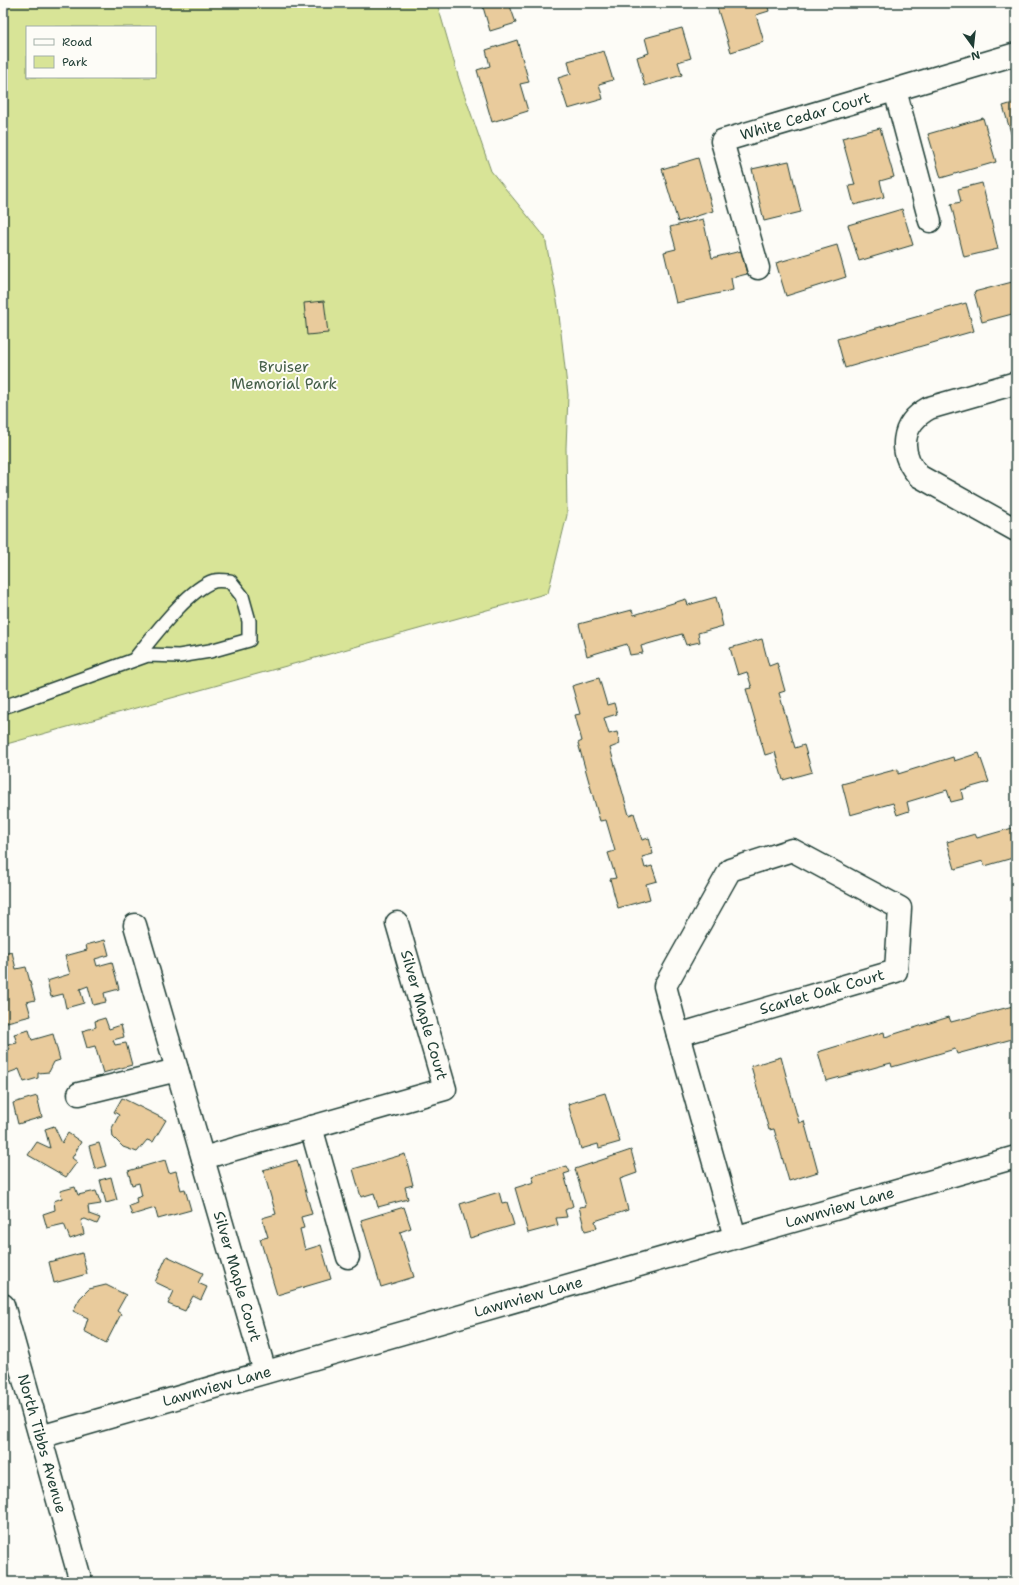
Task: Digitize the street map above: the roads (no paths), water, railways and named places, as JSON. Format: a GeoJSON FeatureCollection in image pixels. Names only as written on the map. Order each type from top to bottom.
{"type":"FeatureCollection","features":[{"type":"Feature","properties":{"kind":"street","name":"White Cedar Court"},"geometry":{"type":"LineString","coordinates":[[758,268],[722,140],[1016,54]]}},
{"type":"Feature","properties":{"kind":"street"},"geometry":{"type":"LineString","coordinates":[[895,90],[930,221]]}},
{"type":"Feature","properties":{"kind":"street"},"geometry":{"type":"LineString","coordinates":[[1016,383],[929,408],[922,412],[908,427],[904,448],[911,468],[919,476],[1016,530]]}},
{"type":"Feature","properties":{"kind":"street","name":"Scarlet Oak Court"},"geometry":{"type":"LineString","coordinates":[[678,1035],[896,971],[900,908],[792,850],[730,870],[665,986],[678,1035],[734,1237]]}},
{"type":"Feature","properties":{"kind":"street","name":"Silver Maple Court"},"geometry":{"type":"LineString","coordinates":[[203,1158],[445,1089],[397,923]]}},
{"type":"Feature","properties":{"kind":"street","name":"Silver Maple Court"},"geometry":{"type":"LineString","coordinates":[[135,925],[265,1372]]}},
{"type":"Feature","properties":{"kind":"street"},"geometry":{"type":"LineString","coordinates":[[78,1094],[177,1070]]}},
{"type":"Feature","properties":{"kind":"street"},"geometry":{"type":"LineString","coordinates":[[311,1127],[348,1257]]}},
{"type":"Feature","properties":{"kind":"street","name":"Lawnview Lane"},"geometry":{"type":"LineString","coordinates":[[40,1436],[1016,1157]]}},
{"type":"Feature","properties":{"kind":"street","name":"North Tibbs Avenue"},"geometry":{"type":"LineString","coordinates":[[3,1305],[81,1582]]}},
{"type":"Feature","properties":{"kind":"lane"},"geometry":{"type":"LineString","coordinates":[[3,707],[148,655],[179,656],[210,651],[249,640],[249,621],[242,596],[230,581],[215,581],[199,588],[154,634],[134,660]]}},
{"type":"Feature","properties":{"kind":"park label","name":"Bruiser Memorial Park"},"geometry":{"type":"Point","coordinates":[284,376]}}]}
